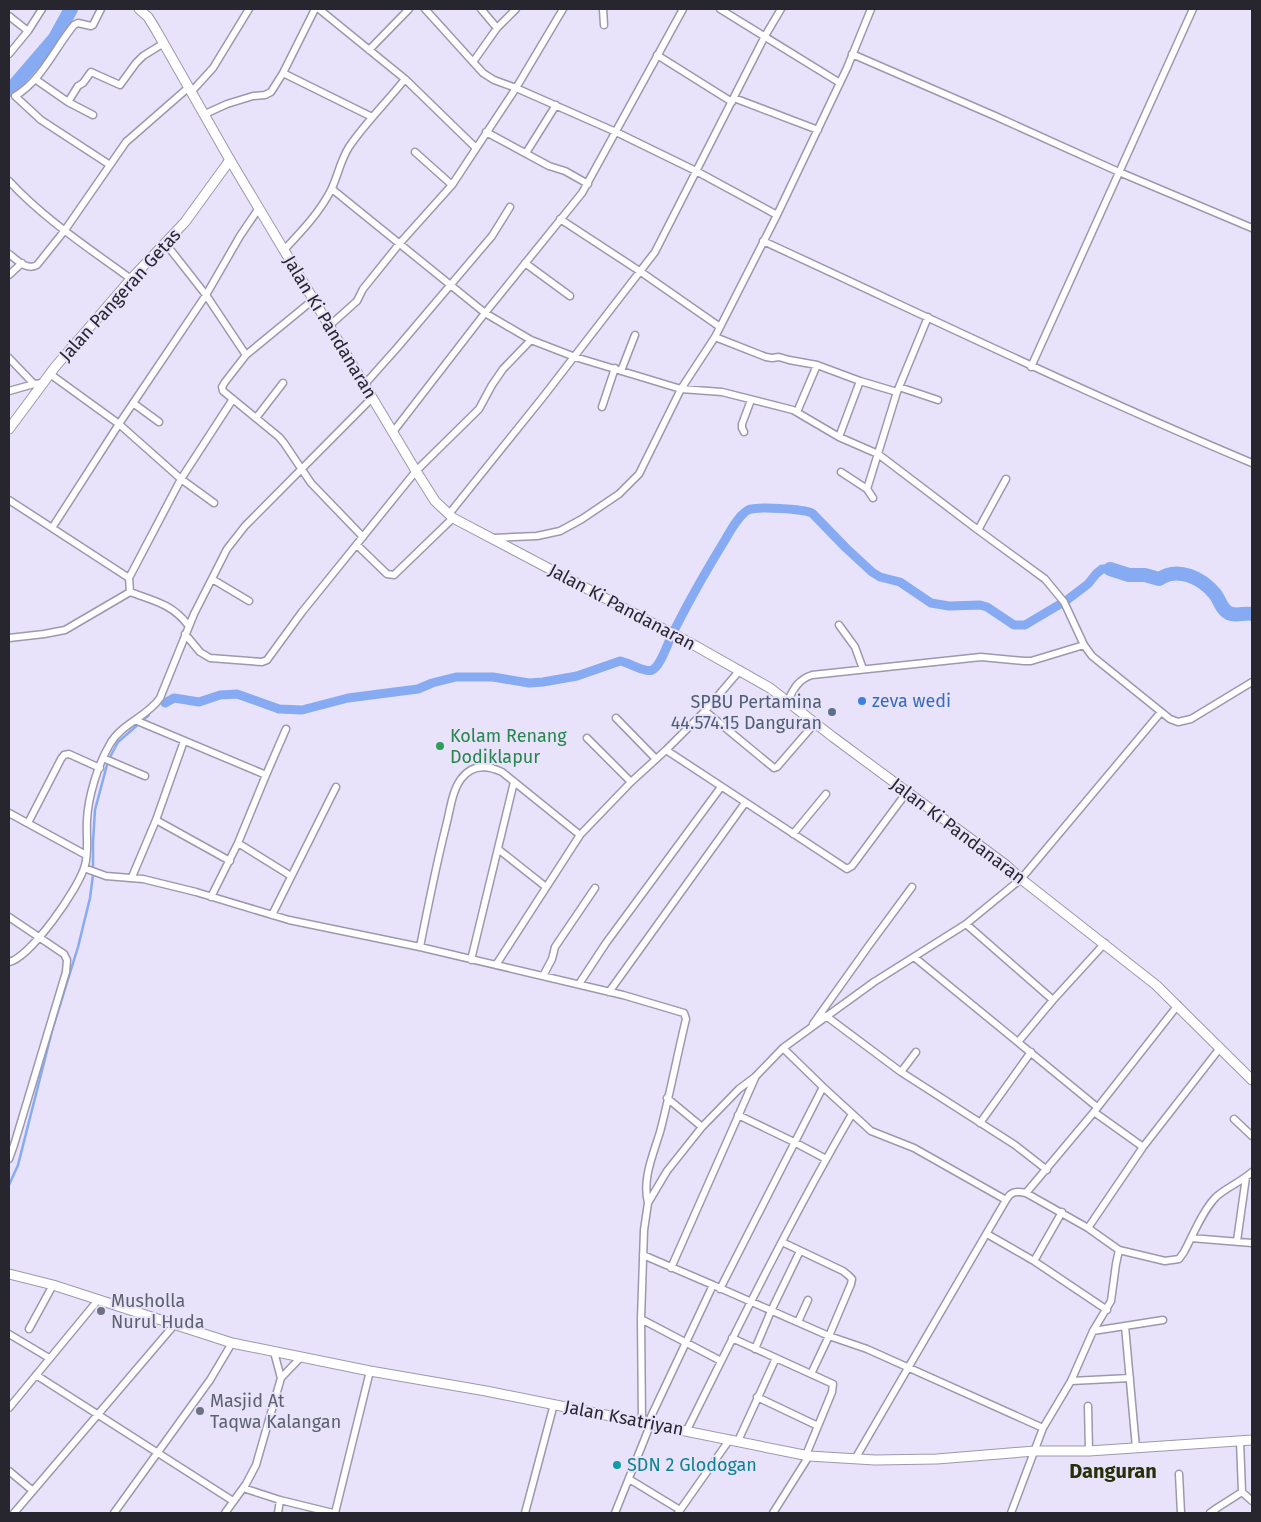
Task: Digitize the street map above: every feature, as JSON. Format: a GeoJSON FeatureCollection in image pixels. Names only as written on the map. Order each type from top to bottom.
{"type":"FeatureCollection","features":[{"type":"Feature","properties":{"kind":"street"},"geometry":{"type":"LineString","coordinates":[[9,54],[28,31],[42,9]]}},
{"type":"Feature","properties":{"kind":"street"},"geometry":{"type":"LineString","coordinates":[[100,9],[93,25],[78,23],[74,25],[35,79],[22,92],[12,97],[41,120],[110,165]]}},
{"type":"Feature","properties":{"kind":"street"},"geometry":{"type":"LineString","coordinates":[[9,254],[30,268],[38,265],[65,230],[126,142],[213,68],[249,9]]}},
{"type":"Feature","properties":{"kind":"street"},"geometry":{"type":"LineString","coordinates":[[205,114],[226,104],[269,93],[283,72],[315,9]]}},
{"type":"Feature","properties":{"kind":"street"},"geometry":{"type":"LineString","coordinates":[[319,9],[405,79],[476,148]]}},
{"type":"Feature","properties":{"kind":"street"},"geometry":{"type":"LineString","coordinates":[[369,50],[409,9]]}},
{"type":"Feature","properties":{"kind":"street"},"geometry":{"type":"LineString","coordinates":[[425,9],[483,73],[489,77],[616,132],[696,171],[777,215]]}},
{"type":"Feature","properties":{"kind":"street"},"geometry":{"type":"LineString","coordinates":[[480,9],[497,28]]}},
{"type":"Feature","properties":{"kind":"street"},"geometry":{"type":"LineString","coordinates":[[473,62],[497,28],[516,9]]}},
{"type":"Feature","properties":{"kind":"street"},"geometry":{"type":"LineString","coordinates":[[329,326],[357,301],[363,289],[400,243],[452,185],[516,88],[563,9]]}},
{"type":"Feature","properties":{"kind":"street"},"geometry":{"type":"LineString","coordinates":[[604,9],[604,26]]}},
{"type":"Feature","properties":{"kind":"street"},"geometry":{"type":"LineString","coordinates":[[393,432],[485,313],[560,219],[573,206],[588,184],[683,9]]}},
{"type":"Feature","properties":{"kind":"street"},"geometry":{"type":"LineString","coordinates":[[720,9],[840,83]]}},
{"type":"Feature","properties":{"kind":"street"},"geometry":{"type":"LineString","coordinates":[[357,545],[387,574],[394,575],[451,516],[655,252],[765,36],[781,9]]}},
{"type":"Feature","properties":{"kind":"street"},"geometry":{"type":"LineString","coordinates":[[494,538],[537,536],[557,532],[582,519],[619,494],[642,471],[681,389],[715,337],[777,215],[840,83],[870,9]]}},
{"type":"Feature","properties":{"kind":"street"},"geometry":{"type":"LineString","coordinates":[[1031,366],[1193,9]]}},
{"type":"Feature","properties":{"kind":"street","name":"Jalan Ki Pandanaran"},"geometry":{"type":"LineString","coordinates":[[143,10],[164,43],[230,160],[435,501],[451,516],[740,670],[770,688],[1006,865],[1021,879],[1156,984],[1252,1080]]}},
{"type":"Feature","properties":{"kind":"street"},"geometry":{"type":"LineString","coordinates":[[9,16],[28,31]]}},
{"type":"Feature","properties":{"kind":"street"},"geometry":{"type":"LineString","coordinates":[[68,102],[90,72],[120,85],[143,56],[164,43]]}},
{"type":"Feature","properties":{"kind":"street"},"geometry":{"type":"LineString","coordinates":[[852,54],[1119,172],[1252,228]]}},
{"type":"Feature","properties":{"kind":"street"},"geometry":{"type":"LineString","coordinates":[[657,55],[733,100],[818,130]]}},
{"type":"Feature","properties":{"kind":"street"},"geometry":{"type":"LineString","coordinates":[[283,72],[372,117]]}},
{"type":"Feature","properties":{"kind":"street"},"geometry":{"type":"LineString","coordinates":[[35,79],[68,102],[93,115]]}},
{"type":"Feature","properties":{"kind":"street"},"geometry":{"type":"LineString","coordinates":[[284,250],[302,231],[332,190],[343,158],[372,117],[405,79]]}},
{"type":"Feature","properties":{"kind":"street"},"geometry":{"type":"LineString","coordinates":[[526,153],[556,105]]}},
{"type":"Feature","properties":{"kind":"street"},"geometry":{"type":"LineString","coordinates":[[486,132],[549,166],[565,171],[588,184]]}},
{"type":"Feature","properties":{"kind":"street"},"geometry":{"type":"LineString","coordinates":[[414,152],[452,185]]}},
{"type":"Feature","properties":{"kind":"street","name":"Jalan Pangeran Getas"},"geometry":{"type":"LineString","coordinates":[[9,429],[39,383],[50,374],[131,279],[185,222],[230,160]]}},
{"type":"Feature","properties":{"kind":"street"},"geometry":{"type":"LineString","coordinates":[[10,184],[65,230],[131,279]]}},
{"type":"Feature","properties":{"kind":"street"},"geometry":{"type":"LineString","coordinates":[[332,190],[485,313],[531,340],[575,357],[681,389],[722,392],[793,410],[839,437],[878,454],[1045,579],[1064,602],[1084,644],[1092,656],[1161,712],[1176,721],[1182,722],[1191,719],[1252,682]]}},
{"type":"Feature","properties":{"kind":"street"},"geometry":{"type":"LineString","coordinates":[[364,384],[492,236],[510,206]]}},
{"type":"Feature","properties":{"kind":"street"},"geometry":{"type":"LineString","coordinates":[[52,528],[206,295],[240,236],[260,208]]}},
{"type":"Feature","properties":{"kind":"street"},"geometry":{"type":"LineString","coordinates":[[560,219],[720,327]]}},
{"type":"Feature","properties":{"kind":"street"},"geometry":{"type":"LineString","coordinates":[[763,242],[1031,366],[1252,463]]}},
{"type":"Feature","properties":{"kind":"street"},"geometry":{"type":"LineString","coordinates":[[166,244],[206,295],[246,355]]}},
{"type":"Feature","properties":{"kind":"street"},"geometry":{"type":"LineString","coordinates":[[9,275],[22,263]]}},
{"type":"Feature","properties":{"kind":"street"},"geometry":{"type":"LineString","coordinates":[[525,263],[570,296]]}},
{"type":"Feature","properties":{"kind":"street"},"geometry":{"type":"LineString","coordinates":[[314,300],[246,355],[222,386],[223,391],[275,433],[284,443],[310,484],[363,536]]}},
{"type":"Feature","properties":{"kind":"street"},"geometry":{"type":"LineString","coordinates":[[867,489],[898,389],[928,317]]}},
{"type":"Feature","properties":{"kind":"street"},"geometry":{"type":"LineString","coordinates":[[602,408],[635,335]]}},
{"type":"Feature","properties":{"kind":"street"},"geometry":{"type":"LineString","coordinates":[[715,337],[766,357],[779,357],[817,365],[860,381],[938,400]]}},
{"type":"Feature","properties":{"kind":"street"},"geometry":{"type":"LineString","coordinates":[[185,634],[200,652],[210,658],[266,661],[302,612],[416,471],[479,409],[497,376],[531,340]]}},
{"type":"Feature","properties":{"kind":"street"},"geometry":{"type":"LineString","coordinates":[[9,358],[39,383]]}},
{"type":"Feature","properties":{"kind":"street"},"geometry":{"type":"LineString","coordinates":[[797,412],[817,365]]}},
{"type":"Feature","properties":{"kind":"street"},"geometry":{"type":"LineString","coordinates":[[50,374],[119,424],[181,479],[214,503]]}},
{"type":"Feature","properties":{"kind":"street"},"geometry":{"type":"LineString","coordinates":[[839,437],[860,381]]}},
{"type":"Feature","properties":{"kind":"street"},"geometry":{"type":"LineString","coordinates":[[9,391],[39,383]]}},
{"type":"Feature","properties":{"kind":"street"},"geometry":{"type":"LineString","coordinates":[[256,418],[283,383]]}},
{"type":"Feature","properties":{"kind":"street"},"geometry":{"type":"LineString","coordinates":[[9,962],[18,958],[39,937],[63,906],[84,868],[88,810],[100,768],[107,759],[110,743],[116,736],[140,722],[160,698],[189,624],[227,549],[240,531],[372,398]]}},
{"type":"Feature","properties":{"kind":"street"},"geometry":{"type":"LineString","coordinates":[[130,591],[129,579],[181,479],[233,399]]}},
{"type":"Feature","properties":{"kind":"street"},"geometry":{"type":"LineString","coordinates":[[744,432],[742,424],[751,400]]}},
{"type":"Feature","properties":{"kind":"street"},"geometry":{"type":"LineString","coordinates":[[133,403],[158,422]]}},
{"type":"Feature","properties":{"kind":"street"},"geometry":{"type":"LineString","coordinates":[[841,472],[867,489],[873,498]]}},
{"type":"Feature","properties":{"kind":"street"},"geometry":{"type":"LineString","coordinates":[[978,530],[1006,479]]}},
{"type":"Feature","properties":{"kind":"street"},"geometry":{"type":"LineString","coordinates":[[9,500],[129,579]]}},
{"type":"Feature","properties":{"kind":"street"},"geometry":{"type":"LineString","coordinates":[[212,579],[249,601]]}},
{"type":"Feature","properties":{"kind":"street"},"geometry":{"type":"LineString","coordinates":[[130,591],[170,607],[189,624]]}},
{"type":"Feature","properties":{"kind":"street"},"geometry":{"type":"LineString","coordinates":[[9,638],[65,630],[130,591]]}},
{"type":"Feature","properties":{"kind":"street"},"geometry":{"type":"LineString","coordinates":[[839,625],[855,647],[863,669]]}},
{"type":"Feature","properties":{"kind":"street"},"geometry":{"type":"LineString","coordinates":[[788,701],[798,683],[808,676],[981,657],[1031,661],[1084,644]]}},
{"type":"Feature","properties":{"kind":"street"},"geometry":{"type":"LineString","coordinates":[[496,965],[580,835],[631,782],[705,711],[740,670]]}},
{"type":"Feature","properties":{"kind":"street"},"geometry":{"type":"LineString","coordinates":[[705,711],[774,768],[777,767],[815,723]]}},
{"type":"Feature","properties":{"kind":"street"},"geometry":{"type":"LineString","coordinates":[[648,1203],[662,1180],[702,1127],[739,1088],[755,1077],[783,1048],[874,982],[966,924],[1021,879],[1161,712]]}},
{"type":"Feature","properties":{"kind":"street"},"geometry":{"type":"LineString","coordinates":[[616,718],[656,759]]}},
{"type":"Feature","properties":{"kind":"street"},"geometry":{"type":"LineString","coordinates":[[140,722],[266,775]]}},
{"type":"Feature","properties":{"kind":"street"},"geometry":{"type":"LineString","coordinates":[[211,897],[230,861],[286,729]]}},
{"type":"Feature","properties":{"kind":"street"},"geometry":{"type":"LineString","coordinates":[[587,738],[631,782]]}},
{"type":"Feature","properties":{"kind":"street"},"geometry":{"type":"LineString","coordinates":[[132,877],[156,820],[184,741]]}},
{"type":"Feature","properties":{"kind":"street"},"geometry":{"type":"LineString","coordinates":[[666,750],[847,869],[907,792]]}},
{"type":"Feature","properties":{"kind":"street"},"geometry":{"type":"LineString","coordinates":[[28,823],[64,755],[68,754],[100,768]]}},
{"type":"Feature","properties":{"kind":"street"},"geometry":{"type":"LineString","coordinates":[[107,759],[145,776]]}},
{"type":"Feature","properties":{"kind":"street"},"geometry":{"type":"LineString","coordinates":[[420,946],[433,878],[453,798],[460,780],[472,770],[482,766],[502,772],[580,835]]}},
{"type":"Feature","properties":{"kind":"street"},"geometry":{"type":"LineString","coordinates":[[471,960],[514,782]]}},
{"type":"Feature","properties":{"kind":"street"},"geometry":{"type":"LineString","coordinates":[[272,915],[336,787]]}},
{"type":"Feature","properties":{"kind":"street"},"geometry":{"type":"LineString","coordinates":[[579,984],[606,943],[721,787]]}},
{"type":"Feature","properties":{"kind":"street"},"geometry":{"type":"LineString","coordinates":[[793,834],[826,794]]}},
{"type":"Feature","properties":{"kind":"street"},"geometry":{"type":"LineString","coordinates":[[609,992],[745,803]]}},
{"type":"Feature","properties":{"kind":"street"},"geometry":{"type":"LineString","coordinates":[[9,813],[86,854]]}},
{"type":"Feature","properties":{"kind":"street"},"geometry":{"type":"LineString","coordinates":[[156,820],[230,861]]}},
{"type":"Feature","properties":{"kind":"street"},"geometry":{"type":"LineString","coordinates":[[238,843],[291,876]]}},
{"type":"Feature","properties":{"kind":"street"},"geometry":{"type":"LineString","coordinates":[[498,849],[546,887]]}},
{"type":"Feature","properties":{"kind":"street"},"geometry":{"type":"LineString","coordinates":[[84,868],[106,876],[132,877],[162,884],[289,920],[420,946],[471,960],[579,984],[678,1011],[686,1015],[646,1186],[648,1203],[644,1230],[641,1319],[647,1422]]}},
{"type":"Feature","properties":{"kind":"street"},"geometry":{"type":"LineString","coordinates":[[810,1028],[912,887]]}},
{"type":"Feature","properties":{"kind":"street"},"geometry":{"type":"LineString","coordinates":[[543,976],[552,959],[555,947],[595,888]]}},
{"type":"Feature","properties":{"kind":"street"},"geometry":{"type":"LineString","coordinates":[[9,917],[65,955],[68,960],[9,1159]]}},
{"type":"Feature","properties":{"kind":"street"},"geometry":{"type":"LineString","coordinates":[[966,924],[1053,1000]]}},
{"type":"Feature","properties":{"kind":"street"},"geometry":{"type":"LineString","coordinates":[[1018,1042],[1104,944]]}},
{"type":"Feature","properties":{"kind":"street"},"geometry":{"type":"LineString","coordinates":[[914,957],[1031,1052],[1095,1109],[1143,1147]]}},
{"type":"Feature","properties":{"kind":"street"},"geometry":{"type":"LineString","coordinates":[[1026,1193],[1047,1170],[1178,1005]]}},
{"type":"Feature","properties":{"kind":"street"},"geometry":{"type":"LineString","coordinates":[[826,1016],[901,1072],[1015,1145],[1047,1170]]}},
{"type":"Feature","properties":{"kind":"street"},"geometry":{"type":"LineString","coordinates":[[783,1048],[861,1123],[876,1133],[914,1148],[1006,1200]]}},
{"type":"Feature","properties":{"kind":"street"},"geometry":{"type":"LineString","coordinates":[[1088,1228],[1143,1147],[1220,1048]]}},
{"type":"Feature","properties":{"kind":"street"},"geometry":{"type":"LineString","coordinates":[[901,1072],[916,1052]]}},
{"type":"Feature","properties":{"kind":"street"},"geometry":{"type":"LineString","coordinates":[[980,1123],[1031,1052]]}},
{"type":"Feature","properties":{"kind":"street"},"geometry":{"type":"LineString","coordinates":[[671,1268],[755,1077]]}},
{"type":"Feature","properties":{"kind":"street"},"geometry":{"type":"LineString","coordinates":[[720,1289],[823,1087]]}},
{"type":"Feature","properties":{"kind":"street"},"geometry":{"type":"LineString","coordinates":[[667,1098],[702,1127]]}},
{"type":"Feature","properties":{"kind":"street"},"geometry":{"type":"LineString","coordinates":[[738,1114],[826,1159]]}},
{"type":"Feature","properties":{"kind":"street"},"geometry":{"type":"LineString","coordinates":[[687,1430],[750,1301],[852,1114]]}},
{"type":"Feature","properties":{"kind":"street"},"geometry":{"type":"LineString","coordinates":[[1234,1119],[1252,1136]]}},
{"type":"Feature","properties":{"kind":"street"},"geometry":{"type":"LineString","coordinates":[[855,1459],[1012,1192],[1026,1193],[1062,1212],[1119,1250],[1165,1261],[1174,1261],[1181,1258],[1213,1201],[1225,1190],[1252,1172]]}},
{"type":"Feature","properties":{"kind":"street"},"geometry":{"type":"LineString","coordinates":[[1236,1241],[1246,1177]]}},
{"type":"Feature","properties":{"kind":"street"},"geometry":{"type":"LineString","coordinates":[[1034,1261],[1062,1212]]}},
{"type":"Feature","properties":{"kind":"street"},"geometry":{"type":"LineString","coordinates":[[987,1234],[1034,1261],[1107,1310]]}},
{"type":"Feature","properties":{"kind":"street"},"geometry":{"type":"LineString","coordinates":[[1191,1238],[1252,1243]]}},
{"type":"Feature","properties":{"kind":"street"},"geometry":{"type":"LineString","coordinates":[[782,1242],[843,1271],[851,1277],[851,1284],[811,1374]]}},
{"type":"Feature","properties":{"kind":"street"},"geometry":{"type":"LineString","coordinates":[[1011,1513],[1043,1428],[1070,1381],[1093,1332],[1107,1310],[1113,1296],[1119,1250]]}},
{"type":"Feature","properties":{"kind":"street"},"geometry":{"type":"LineString","coordinates":[[755,1349],[800,1251]]}},
{"type":"Feature","properties":{"kind":"street"},"geometry":{"type":"LineString","coordinates":[[643,1255],[829,1336],[867,1349],[909,1367],[1043,1428]]}},
{"type":"Feature","properties":{"kind":"street","name":"Jalan Ksatriyan"},"geometry":{"type":"LineString","coordinates":[[9,1274],[53,1285],[232,1343],[370,1371],[647,1422],[808,1455],[855,1459],[937,1459],[1034,1451],[1090,1451],[1252,1440]]}},
{"type":"Feature","properties":{"kind":"street"},"geometry":{"type":"LineString","coordinates":[[29,1328],[53,1285]]}},
{"type":"Feature","properties":{"kind":"street"},"geometry":{"type":"LineString","coordinates":[[615,1513],[630,1478],[647,1422],[713,1285]]}},
{"type":"Feature","properties":{"kind":"street"},"geometry":{"type":"LineString","coordinates":[[9,1408],[48,1358],[98,1300]]}},
{"type":"Feature","properties":{"kind":"street"},"geometry":{"type":"LineString","coordinates":[[798,1322],[808,1300]]}},
{"type":"Feature","properties":{"kind":"street"},"geometry":{"type":"LineString","coordinates":[[641,1319],[721,1361]]}},
{"type":"Feature","properties":{"kind":"street"},"geometry":{"type":"LineString","coordinates":[[1093,1332],[1163,1320]]}},
{"type":"Feature","properties":{"kind":"street"},"geometry":{"type":"LineString","coordinates":[[14,1513],[175,1324]]}},
{"type":"Feature","properties":{"kind":"street"},"geometry":{"type":"LineString","coordinates":[[1126,1326],[1136,1448]]}},
{"type":"Feature","properties":{"kind":"street"},"geometry":{"type":"LineString","coordinates":[[9,1334],[48,1358]]}},
{"type":"Feature","properties":{"kind":"street"},"geometry":{"type":"LineString","coordinates":[[732,1338],[834,1385],[808,1455],[773,1513]]}},
{"type":"Feature","properties":{"kind":"street"},"geometry":{"type":"LineString","coordinates":[[114,1513],[210,1380],[232,1343]]}},
{"type":"Feature","properties":{"kind":"street"},"geometry":{"type":"LineString","coordinates":[[274,1352],[282,1378]]}},
{"type":"Feature","properties":{"kind":"street"},"geometry":{"type":"LineString","coordinates":[[225,1513],[243,1488],[256,1465],[282,1378],[301,1357]]}},
{"type":"Feature","properties":{"kind":"street"},"geometry":{"type":"LineString","coordinates":[[630,1478],[679,1511],[734,1440],[758,1397],[776,1358]]}},
{"type":"Feature","properties":{"kind":"street"},"geometry":{"type":"LineString","coordinates":[[243,1488],[280,1500],[334,1513],[370,1371]]}},
{"type":"Feature","properties":{"kind":"street"},"geometry":{"type":"LineString","coordinates":[[36,1375],[233,1501]]}},
{"type":"Feature","properties":{"kind":"street"},"geometry":{"type":"LineString","coordinates":[[1070,1381],[1130,1378]]}},
{"type":"Feature","properties":{"kind":"street"},"geometry":{"type":"LineString","coordinates":[[758,1397],[818,1426]]}},
{"type":"Feature","properties":{"kind":"street"},"geometry":{"type":"LineString","coordinates":[[526,1513],[554,1404]]}},
{"type":"Feature","properties":{"kind":"street"},"geometry":{"type":"LineString","coordinates":[[1088,1406],[1090,1451]]}},
{"type":"Feature","properties":{"kind":"street"},"geometry":{"type":"LineString","coordinates":[[1240,1441],[1242,1492],[1252,1501]]}},
{"type":"Feature","properties":{"kind":"street"},"geometry":{"type":"LineString","coordinates":[[9,1472],[33,1491]]}},
{"type":"Feature","properties":{"kind":"street"},"geometry":{"type":"LineString","coordinates":[[1179,1474],[1181,1513]]}},
{"type":"Feature","properties":{"kind":"street"},"geometry":{"type":"LineString","coordinates":[[1210,1513],[1242,1492]]}},
{"type":"Feature","properties":{"kind":"street"},"geometry":{"type":"LineString","coordinates":[[278,1513],[280,1500]]}},
{"type":"Feature","properties":{"kind":"waterway"},"geometry":{"type":"LineString","coordinates":[[9,90],[55,38],[71,9]]}},
{"type":"Feature","properties":{"kind":"waterway"},"geometry":{"type":"LineString","coordinates":[[165,703],[174,698],[199,702],[220,695],[237,694],[279,709],[302,710],[348,698],[418,689],[432,683],[456,677],[493,677],[529,683],[543,682],[577,676],[620,661],[649,671],[655,668],[660,660],[690,600],[732,528],[744,513],[753,509],[780,508],[812,513],[846,548],[880,577],[900,582],[931,603],[949,606],[980,605],[987,607],[1014,625],[1025,625],[1067,600],[1088,584],[1102,569],[1110,569]]}},
{"type":"Feature","properties":{"kind":"waterway"},"geometry":{"type":"LineString","coordinates":[[1110,569],[1129,575],[1145,575],[1159,579],[1166,575],[1174,574],[1189,576],[1210,588],[1229,613],[1252,614]]}},
{"type":"Feature","properties":{"kind":"waterway"},"geometry":{"type":"LineString","coordinates":[[9,1185],[18,1165],[52,1031],[78,947],[90,898],[93,875],[95,810],[108,761],[118,742],[149,715]]}},
{"type":"Feature","properties":{"kind":"place","name":"zeva wedi"},"geometry":{"type":"Point","coordinates":[862,701]}},
{"type":"Feature","properties":{"kind":"place","name":"SPBU Pertamina 44.574.15 Danguran"},"geometry":{"type":"Point","coordinates":[832,712]}},
{"type":"Feature","properties":{"kind":"place","name":"Kolam Renang Dodiklapur"},"geometry":{"type":"Point","coordinates":[440,746]}},
{"type":"Feature","properties":{"kind":"place","name":"Musholla Nurul Huda"},"geometry":{"type":"Point","coordinates":[101,1311]}},
{"type":"Feature","properties":{"kind":"place","name":"Masjid At Taqwa Kalangan"},"geometry":{"type":"Point","coordinates":[200,1411]}},
{"type":"Feature","properties":{"kind":"place","name":"SDN 2 Glodogan"},"geometry":{"type":"Point","coordinates":[617,1465]}},
{"type":"Feature","properties":{"kind":"district","name":"Danguran"},"geometry":{"type":"Point","coordinates":[1113,1471]}}]}
